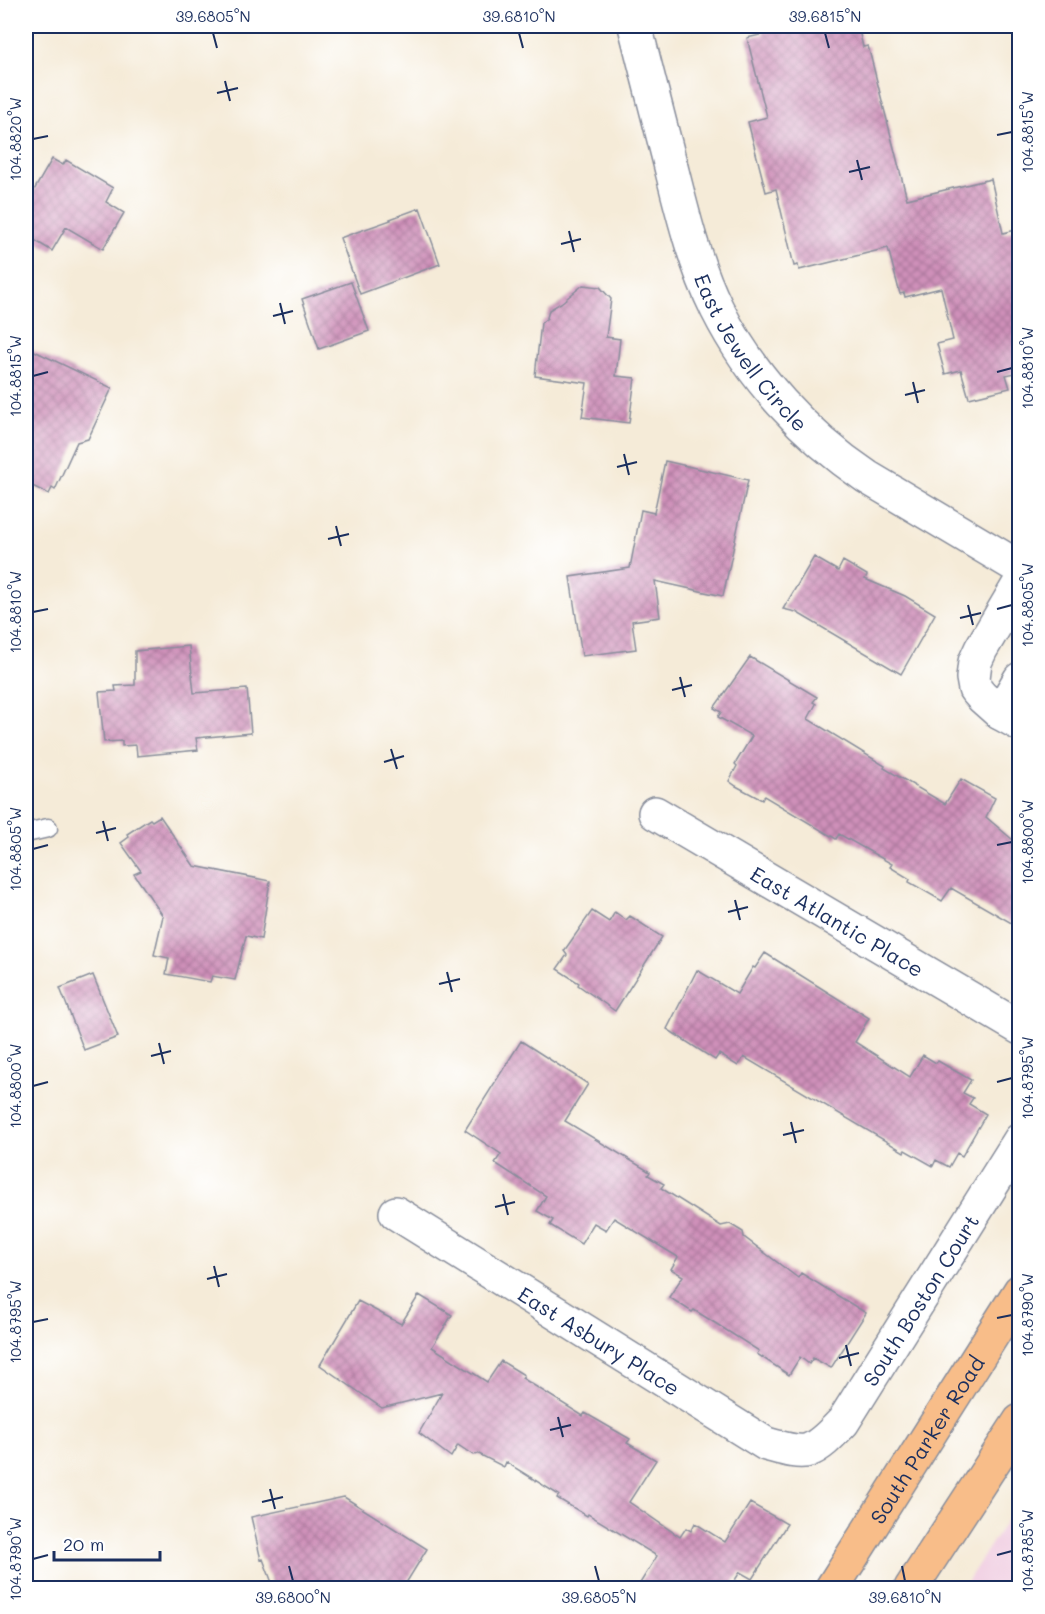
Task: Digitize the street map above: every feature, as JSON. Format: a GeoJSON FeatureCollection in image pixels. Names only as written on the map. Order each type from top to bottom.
{"type":"FeatureCollection","features":[{"type":"Feature","properties":{"kind":"main road","name":"South Parker Road"},"geometry":{"type":"LineString","coordinates":[[832,1588],[1020,1291]]}},
{"type":"Feature","properties":{"kind":"main road"},"geometry":{"type":"LineString","coordinates":[[911,1588],[1020,1421]]}},
{"type":"Feature","properties":{"kind":"street","name":"East Jewell Circle"},"geometry":{"type":"LineString","coordinates":[[635,26],[675,185],[696,254],[716,308],[753,368],[807,429],[839,458],[1020,568]]}},
{"type":"Feature","properties":{"kind":"street"},"geometry":{"type":"LineString","coordinates":[[1020,583],[981,649],[973,670],[975,689],[1010,718],[1020,680]]}},
{"type":"Feature","properties":{"kind":"street","name":"East Atlantic Place"},"geometry":{"type":"LineString","coordinates":[[655,813],[1020,1028]]}},
{"type":"Feature","properties":{"kind":"street","name":"South Boston Court"},"geometry":{"type":"LineString","coordinates":[[808,1451],[824,1441],[843,1422],[1020,1140]]}},
{"type":"Feature","properties":{"kind":"street","name":"East Asbury Place"},"geometry":{"type":"LineString","coordinates":[[396,1213],[766,1444],[789,1450],[808,1451]]}},
{"type":"Feature","properties":{"kind":"lane"},"geometry":{"type":"LineString","coordinates":[[26,833],[48,828]]}},
{"type":"Feature","properties":{"kind":"shaded area"},"geometry":{"type":"Polygon","coordinates":[[[1019,1501],[1019,1588],[963,1588],[1019,1501]]]}},
{"type":"Feature","properties":{"kind":"building"},"geometry":{"type":"Polygon","coordinates":[[[762,26],[858,26],[863,47],[868,46],[907,199],[991,179],[1003,233],[1020,229],[1020,372],[1006,375],[1010,388],[969,398],[961,370],[945,374],[937,344],[953,340],[941,288],[905,297],[904,293],[900,294],[888,248],[799,270],[798,265],[794,266],[776,189],[766,192],[748,122],[767,117],[747,38],[764,34],[762,26]]]}},
{"type":"Feature","properties":{"kind":"building"},"geometry":{"type":"Polygon","coordinates":[[[52,159],[63,165],[66,160],[113,188],[106,202],[124,213],[103,249],[66,227],[52,251],[26,235],[26,204],[52,159]]]}},
{"type":"Feature","properties":{"kind":"building"},"geometry":{"type":"Polygon","coordinates":[[[420,208],[440,264],[360,294],[340,238],[420,208]]]}},
{"type":"Feature","properties":{"kind":"building"},"geometry":{"type":"Polygon","coordinates":[[[351,282],[369,331],[319,349],[302,299],[351,282]]]}},
{"type":"Feature","properties":{"kind":"building"},"geometry":{"type":"Polygon","coordinates":[[[583,285],[600,287],[611,299],[606,337],[620,339],[616,376],[635,378],[629,423],[582,417],[587,383],[535,376],[541,323],[547,318],[549,310],[583,285]]]}},
{"type":"Feature","properties":{"kind":"building"},"geometry":{"type":"Polygon","coordinates":[[[26,347],[112,388],[88,439],[77,442],[55,490],[52,488],[49,494],[26,483],[26,347]]]}},
{"type":"Feature","properties":{"kind":"building"},"geometry":{"type":"Polygon","coordinates":[[[665,461],[748,480],[723,596],[655,581],[660,617],[632,621],[636,649],[582,656],[570,577],[630,568],[641,510],[654,513],[665,461]]]}},
{"type":"Feature","properties":{"kind":"building"},"geometry":{"type":"Polygon","coordinates":[[[814,557],[838,571],[843,561],[867,575],[865,579],[905,596],[935,614],[901,674],[796,612],[783,609],[814,557]]]}},
{"type":"Feature","properties":{"kind":"building"},"geometry":{"type":"Polygon","coordinates":[[[189,646],[194,693],[247,689],[251,733],[196,738],[198,750],[137,756],[136,745],[122,746],[122,741],[104,742],[99,692],[116,691],[115,686],[135,685],[135,651],[189,646]]]}},
{"type":"Feature","properties":{"kind":"building"},"geometry":{"type":"Polygon","coordinates":[[[750,657],[817,697],[813,702],[816,704],[808,719],[945,804],[961,779],[995,798],[986,817],[1020,846],[1020,928],[951,888],[942,901],[909,882],[910,879],[890,867],[892,864],[839,834],[836,839],[764,796],[762,800],[729,781],[737,766],[735,764],[752,736],[718,717],[721,712],[714,708],[750,657]]]}},
{"type":"Feature","properties":{"kind":"building"},"geometry":{"type":"Polygon","coordinates":[[[160,816],[194,866],[270,881],[261,939],[246,936],[235,980],[212,976],[210,982],[166,974],[169,958],[154,955],[163,916],[134,874],[141,871],[121,843],[129,837],[127,834],[150,819],[152,821],[160,816]]]}},
{"type":"Feature","properties":{"kind":"building"},"geometry":{"type":"Polygon","coordinates":[[[592,911],[609,922],[615,912],[626,920],[630,916],[662,937],[615,1011],[557,969],[567,955],[564,951],[592,911]]]}},
{"type":"Feature","properties":{"kind":"building"},"geometry":{"type":"Polygon","coordinates":[[[765,953],[869,1018],[855,1042],[910,1077],[923,1055],[971,1080],[963,1093],[973,1098],[969,1104],[986,1114],[962,1156],[957,1153],[949,1167],[936,1160],[933,1166],[905,1150],[904,1152],[744,1057],[738,1066],[719,1054],[715,1060],[667,1029],[697,970],[737,994],[753,967],[755,968],[765,953]]]}},
{"type":"Feature","properties":{"kind":"building"},"geometry":{"type":"Polygon","coordinates":[[[93,975],[118,1037],[84,1050],[60,988],[93,975]]]}},
{"type":"Feature","properties":{"kind":"building"},"geometry":{"type":"Polygon","coordinates":[[[521,1041],[588,1084],[565,1121],[650,1172],[648,1175],[664,1184],[661,1188],[721,1226],[730,1224],[743,1232],[744,1237],[798,1278],[801,1273],[866,1313],[831,1368],[813,1358],[809,1364],[800,1357],[789,1375],[757,1354],[759,1351],[669,1297],[683,1276],[671,1269],[678,1257],[614,1218],[606,1230],[594,1223],[581,1244],[550,1225],[553,1220],[537,1211],[546,1196],[495,1163],[501,1154],[465,1130],[521,1041]]]}},
{"type":"Feature","properties":{"kind":"building"},"geometry":{"type":"Polygon","coordinates":[[[419,1295],[452,1315],[432,1347],[487,1382],[501,1361],[524,1375],[522,1378],[583,1416],[585,1413],[630,1439],[627,1443],[656,1460],[629,1502],[680,1537],[686,1528],[691,1531],[695,1523],[725,1542],[750,1503],[787,1524],[752,1579],[740,1572],[730,1588],[637,1588],[657,1556],[557,1498],[559,1495],[506,1462],[504,1467],[479,1454],[473,1455],[458,1445],[451,1457],[419,1433],[442,1393],[382,1408],[320,1365],[358,1301],[401,1324],[419,1295]]]}},
{"type":"Feature","properties":{"kind":"building"},"geometry":{"type":"Polygon","coordinates":[[[344,1497],[427,1549],[403,1588],[377,1588],[369,1584],[351,1588],[274,1588],[263,1559],[261,1560],[251,1517],[344,1497]]]}}]}
